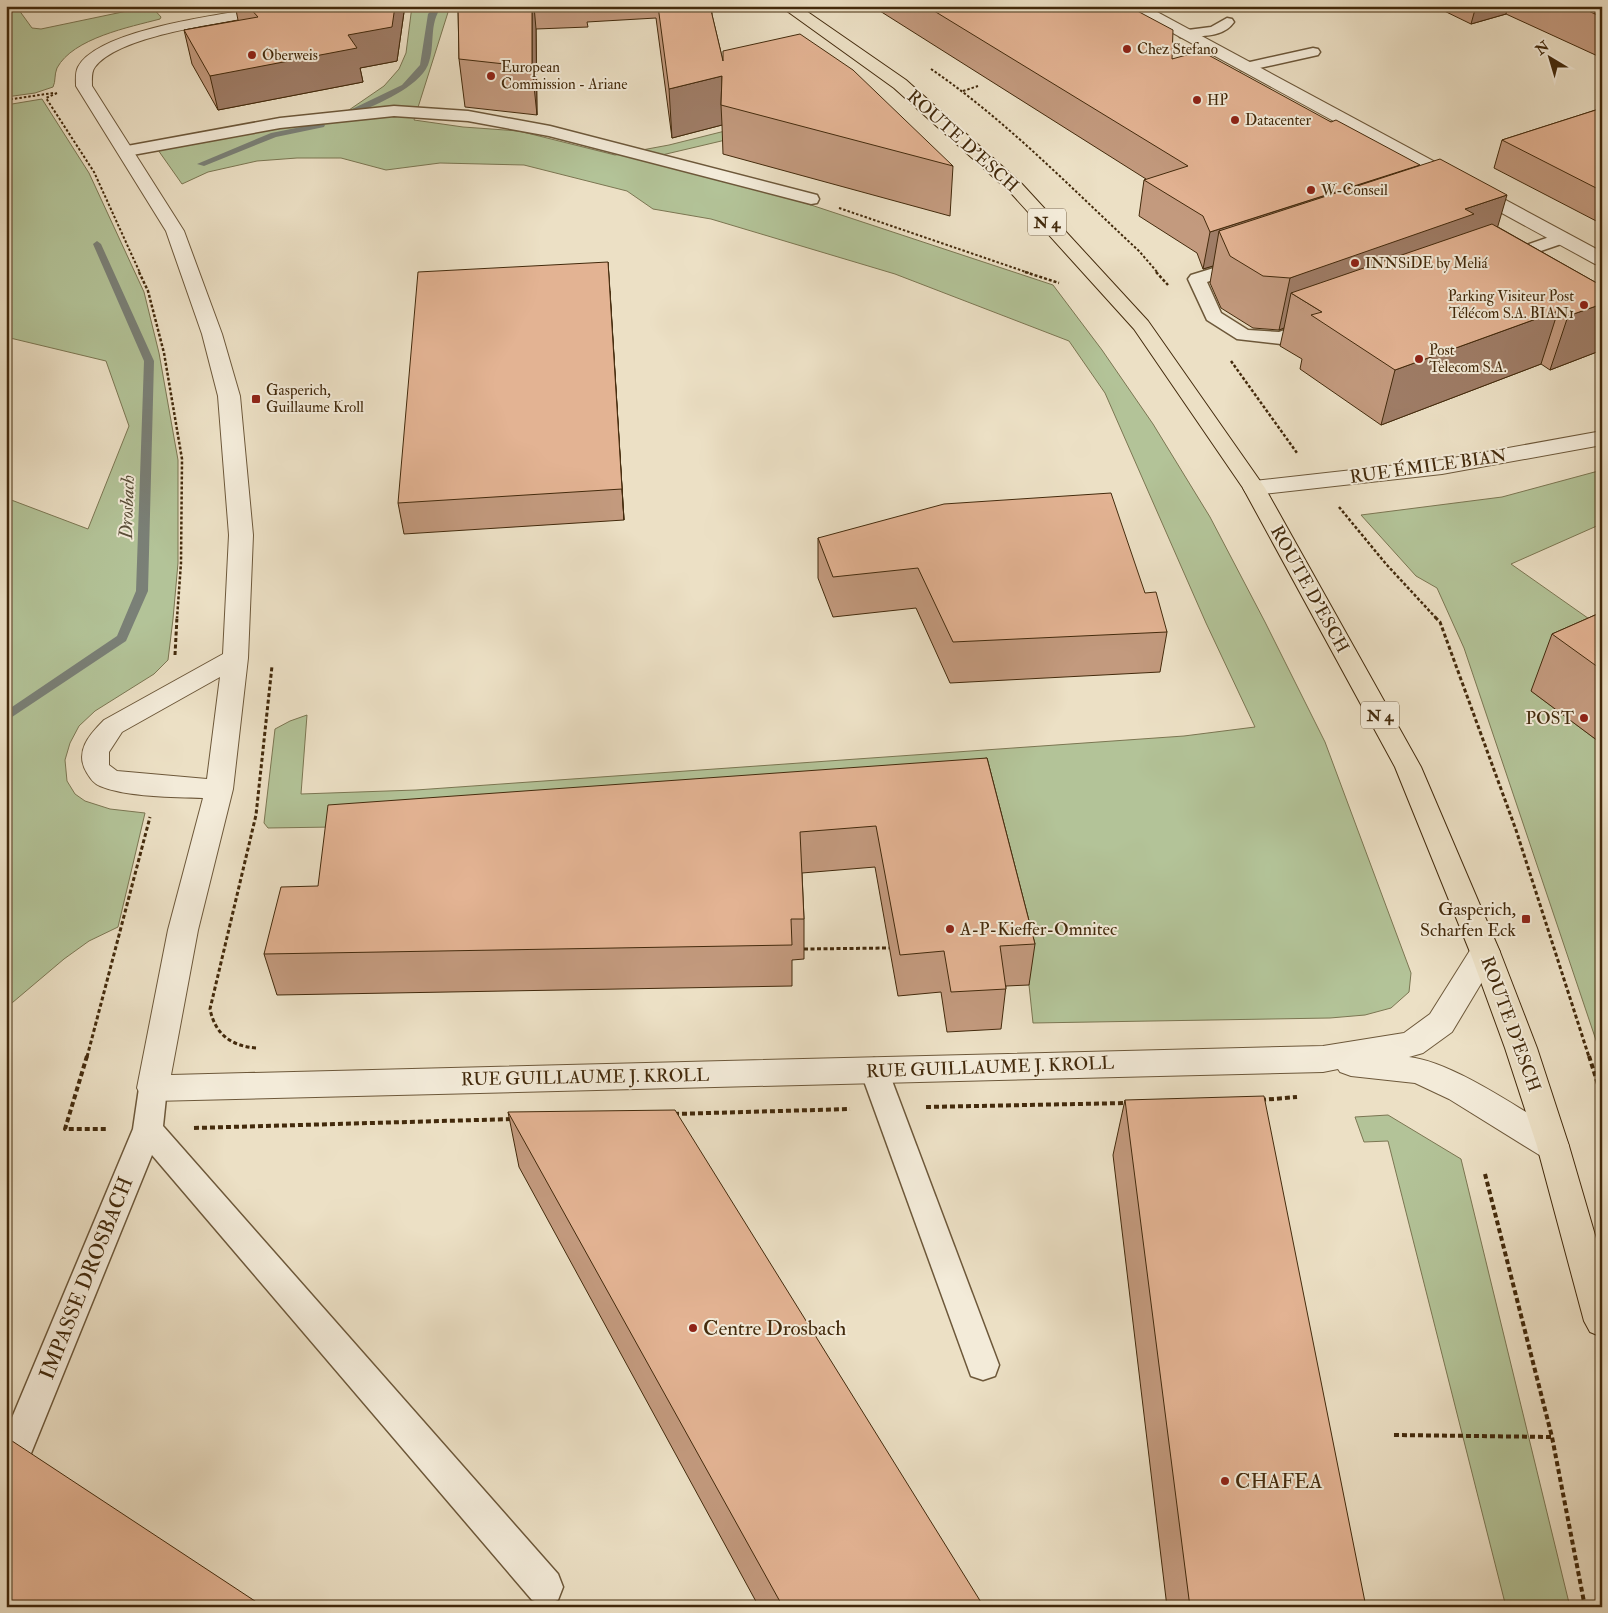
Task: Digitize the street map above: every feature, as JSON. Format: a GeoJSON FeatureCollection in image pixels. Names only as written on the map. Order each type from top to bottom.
{"type":"FeatureCollection","features":[{"type":"Feature","properties":{"kind":"main road","name":"ROUTE D'ESCH"},"geometry":{"type":"LineString","coordinates":[[788,6],[900,84],[1016,188],[1141,325],[1254,488],[1408,767],[1485,952],[1521,1048],[1553,1146],[1602,1321]]}},
{"type":"Feature","properties":{"kind":"street"},"geometry":{"type":"LineString","coordinates":[[153,1088],[183,930],[219,789],[235,658],[241,535],[229,396],[212,334],[174,231],[127,152],[84,86],[83,77],[86,66],[96,56],[112,46],[164,30],[304,6]]}},
{"type":"Feature","properties":{"kind":"street"},"geometry":{"type":"LineString","coordinates":[[1134,6],[1192,33],[1253,65],[1470,188],[1602,260]]}},
{"type":"Feature","properties":{"kind":"street","name":"RUE ÉMILE BIAN"},"geometry":{"type":"LineString","coordinates":[[1254,488],[1442,467],[1602,438]]}},
{"type":"Feature","properties":{"kind":"street"},"geometry":{"type":"LineString","coordinates":[[219,789],[164,787],[108,779],[98,769],[94,755],[100,740],[113,726],[235,658]]}},
{"type":"Feature","properties":{"kind":"street","name":"RUE GUILLAUME J. KROLL"},"geometry":{"type":"LineString","coordinates":[[153,1088],[1323,1059],[1412,1044],[1441,1023],[1485,952]]}},
{"type":"Feature","properties":{"kind":"street","name":"RUE GUILLAUME J. KROLL"},"geometry":{"type":"LineString","coordinates":[[1323,1059],[1419,1071],[1460,1090],[1553,1146]]}},
{"type":"Feature","properties":{"kind":"lane"},"geometry":{"type":"LineString","coordinates":[[1253,65],[1272,63],[1307,48]]}},
{"type":"Feature","properties":{"kind":"lane"},"geometry":{"type":"LineString","coordinates":[[127,152],[280,123],[394,111],[468,116],[550,131],[811,199]]}},
{"type":"Feature","properties":{"kind":"lane"},"geometry":{"type":"LineString","coordinates":[[1446,196],[1470,188]]}},
{"type":"Feature","properties":{"kind":"lane"},"geometry":{"type":"LineString","coordinates":[[1484,266],[1561,238]]}},
{"type":"Feature","properties":{"kind":"lane"},"geometry":{"type":"LineString","coordinates":[[1261,258],[1197,279],[1213,316],[1244,335],[1281,338],[1328,321]]}},
{"type":"Feature","properties":{"kind":"lane"},"geometry":{"type":"LineString","coordinates":[[874,1070],[983,1365]]}},
{"type":"Feature","properties":{"kind":"lane","name":"IMPASSE DROSBACH"},"geometry":{"type":"LineString","coordinates":[[9,1466],[148,1130],[153,1088]]}},
{"type":"Feature","properties":{"kind":"lane"},"geometry":{"type":"LineString","coordinates":[[148,1130],[545,1587]]}},
{"type":"Feature","properties":{"kind":"path"},"geometry":{"type":"LineString","coordinates":[[963,91],[978,86]]}},
{"type":"Feature","properties":{"kind":"path"},"geometry":{"type":"LineString","coordinates":[[6,100],[62,91],[46,98],[94,172],[148,291],[164,353],[182,459],[181,562],[174,658]]}},
{"type":"Feature","properties":{"kind":"path"},"geometry":{"type":"LineString","coordinates":[[811,199],[1059,283]]}},
{"type":"Feature","properties":{"kind":"path"},"geometry":{"type":"LineString","coordinates":[[258,1048],[232,1043],[220,1033],[212,1022],[210,1009],[256,815],[270,693],[272,656]]}},
{"type":"Feature","properties":{"kind":"path"},"geometry":{"type":"LineString","coordinates":[[99,1015],[152,810]]}},
{"type":"Feature","properties":{"kind":"path"},"geometry":{"type":"LineString","coordinates":[[804,949],[889,948]]}},
{"type":"Feature","properties":{"kind":"path"},"geometry":{"type":"LineString","coordinates":[[1485,1174],[1552,1437],[1585,1607]]}},
{"type":"Feature","properties":{"kind":"path"},"geometry":{"type":"LineString","coordinates":[[1394,1435],[1552,1437]]}},
{"type":"Feature","properties":{"kind":"green space"},"geometry":{"type":"Polygon","coordinates":[[[6,6],[16,6],[32,28],[41,29],[151,6],[161,17],[160,19],[103,35],[76,49],[57,68],[53,87],[35,93],[6,97],[6,6]]]}},
{"type":"Feature","properties":{"kind":"green space"},"geometry":{"type":"Polygon","coordinates":[[[412,6],[450,6],[414,120],[463,127],[519,131],[615,155],[669,145],[841,102],[874,105],[645,159],[805,203],[1053,285],[1102,350],[1153,424],[1210,517],[1265,622],[1325,742],[1411,973],[1409,992],[1391,1008],[1365,1015],[1330,1018],[1033,1023],[1029,985],[983,799],[664,822],[268,828],[264,823],[275,729],[307,715],[301,794],[416,790],[1184,736],[1255,727],[1206,623],[1105,393],[1069,341],[895,274],[711,219],[653,209],[627,191],[524,165],[440,163],[386,170],[341,158],[297,158],[257,161],[208,172],[182,184],[158,150],[322,121],[349,110],[384,86],[399,69],[406,53],[412,6]]]}},
{"type":"Feature","properties":{"kind":"green space"},"geometry":{"type":"Polygon","coordinates":[[[42,99],[89,173],[144,292],[159,353],[178,460],[178,563],[168,660],[154,674],[95,711],[79,726],[70,743],[65,760],[67,781],[75,794],[85,801],[110,809],[145,813],[118,927],[89,941],[64,959],[6,1008],[6,498],[88,529],[129,426],[106,361],[6,337],[6,105],[42,99]]]}},
{"type":"Feature","properties":{"kind":"green space"},"geometry":{"type":"Polygon","coordinates":[[[1602,470],[1602,527],[1599,525],[1511,564],[1602,628],[1531,691],[1602,744],[1602,1058],[1464,648],[1437,588],[1416,576],[1361,515],[1502,497],[1602,470]]]}},
{"type":"Feature","properties":{"kind":"green space"},"geometry":{"type":"Polygon","coordinates":[[[1388,1115],[1461,1159],[1570,1607],[1506,1607],[1388,1141],[1364,1142],[1355,1117],[1388,1115]]]}},
{"type":"Feature","properties":{"kind":"building"},"geometry":{"type":"Polygon","coordinates":[[[248,6],[395,6],[392,27],[348,35],[357,48],[210,76],[184,30],[258,17],[248,6]]]}},
{"type":"Feature","properties":{"kind":"building"},"geometry":{"type":"Polygon","coordinates":[[[458,6],[532,6],[532,67],[459,59],[458,6]]]}},
{"type":"Feature","properties":{"kind":"building"},"geometry":{"type":"Polygon","coordinates":[[[658,6],[710,6],[723,61],[723,51],[800,34],[853,70],[953,166],[721,105],[722,76],[669,89],[658,6]]]}},
{"type":"Feature","properties":{"kind":"building"},"geometry":{"type":"Polygon","coordinates":[[[926,6],[1128,6],[1173,30],[1172,59],[1201,51],[1331,122],[1336,120],[1420,165],[1210,232],[1203,216],[1144,180],[1188,166],[926,6]]]}},
{"type":"Feature","properties":{"kind":"building"},"geometry":{"type":"Polygon","coordinates":[[[1577,6],[1602,6],[1602,17],[1577,6]]]}},
{"type":"Feature","properties":{"kind":"building"},"geometry":{"type":"Polygon","coordinates":[[[1602,108],[1602,191],[1502,140],[1602,108]]]}},
{"type":"Feature","properties":{"kind":"building"},"geometry":{"type":"Polygon","coordinates":[[[1440,159],[1507,195],[1465,209],[1474,214],[1290,278],[1263,276],[1230,256],[1219,231],[1440,159]]]}},
{"type":"Feature","properties":{"kind":"building"},"geometry":{"type":"Polygon","coordinates":[[[1492,224],[1602,286],[1602,304],[1568,316],[1558,311],[1395,370],[1311,315],[1322,312],[1291,293],[1492,224]]]}},
{"type":"Feature","properties":{"kind":"building"},"geometry":{"type":"Polygon","coordinates":[[[608,262],[622,489],[398,503],[418,272],[608,262]]]}},
{"type":"Feature","properties":{"kind":"building"},"geometry":{"type":"Polygon","coordinates":[[[1111,493],[1145,593],[1156,592],[1167,632],[953,642],[918,568],[833,577],[818,538],[944,504],[1111,493]]]}},
{"type":"Feature","properties":{"kind":"building"},"geometry":{"type":"Polygon","coordinates":[[[1602,612],[1602,670],[1552,634],[1602,612]]]}},
{"type":"Feature","properties":{"kind":"building"},"geometry":{"type":"Polygon","coordinates":[[[987,758],[1035,944],[1000,946],[1006,989],[951,992],[944,951],[900,955],[876,826],[800,832],[804,919],[791,919],[792,945],[264,954],[281,887],[318,886],[328,805],[987,758]]]}},
{"type":"Feature","properties":{"kind":"building"},"geometry":{"type":"Polygon","coordinates":[[[1264,1096],[1366,1607],[1190,1607],[1125,1100],[1264,1096]]]}},
{"type":"Feature","properties":{"kind":"building","name":"Centre Drosbach"},"geometry":{"type":"Polygon","coordinates":[[[675,1110],[984,1607],[783,1607],[508,1112],[675,1110]]]}},
{"type":"Feature","properties":{"kind":"building"},"geometry":{"type":"Polygon","coordinates":[[[6,1437],[264,1607],[6,1607],[6,1437]]]}},
{"type":"Feature","properties":{"kind":"waterway","name":"Drosbach"},"geometry":{"type":"LineString","coordinates":[[353,112],[405,87],[424,65],[432,14],[439,6]]}},
{"type":"Feature","properties":{"kind":"waterway","name":"Drosbach"},"geometry":{"type":"LineString","coordinates":[[201,164],[274,135],[321,125]]}},
{"type":"Feature","properties":{"kind":"waterway","name":"Drosbach"},"geometry":{"type":"LineString","coordinates":[[6,717],[122,638],[142,591],[149,361],[97,244]]}},
{"type":"Feature","properties":{"kind":"place","name":"Chez Stefano"},"geometry":{"type":"Point","coordinates":[1127,49]}},
{"type":"Feature","properties":{"kind":"place","name":"Oberweis"},"geometry":{"type":"Point","coordinates":[252,55]}},
{"type":"Feature","properties":{"kind":"place","name":"European Commission - Ariane"},"geometry":{"type":"Point","coordinates":[491,76]}},
{"type":"Feature","properties":{"kind":"place","name":"HP"},"geometry":{"type":"Point","coordinates":[1197,100]}},
{"type":"Feature","properties":{"kind":"place","name":"Datacenter"},"geometry":{"type":"Point","coordinates":[1235,120]}},
{"type":"Feature","properties":{"kind":"place","name":"W-Conseil"},"geometry":{"type":"Point","coordinates":[1311,190]}},
{"type":"Feature","properties":{"kind":"place","name":"INNSiDE by Meliá"},"geometry":{"type":"Point","coordinates":[1355,263]}},
{"type":"Feature","properties":{"kind":"place","name":"Parking Visiteur Post Télécom S.A. BIAN1"},"geometry":{"type":"Point","coordinates":[1584,305]}},
{"type":"Feature","properties":{"kind":"place","name":"Post Telecom S.A."},"geometry":{"type":"Point","coordinates":[1419,359]}},
{"type":"Feature","properties":{"kind":"place","name":"Gasperich, Guillaume Kroll"},"geometry":{"type":"Point","coordinates":[256,399]}},
{"type":"Feature","properties":{"kind":"place","name":"POST"},"geometry":{"type":"Point","coordinates":[1584,718]}},
{"type":"Feature","properties":{"kind":"place","name":"Gasperich, Scharfen Eck"},"geometry":{"type":"Point","coordinates":[1526,919]}},
{"type":"Feature","properties":{"kind":"place","name":"A-P-Kieffer-Omnitec"},"geometry":{"type":"Point","coordinates":[950,929]}},
{"type":"Feature","properties":{"kind":"place","name":"Centre Drosbach"},"geometry":{"type":"Point","coordinates":[693,1328]}},
{"type":"Feature","properties":{"kind":"place","name":"CHAFEA"},"geometry":{"type":"Point","coordinates":[1225,1481]}}]}
